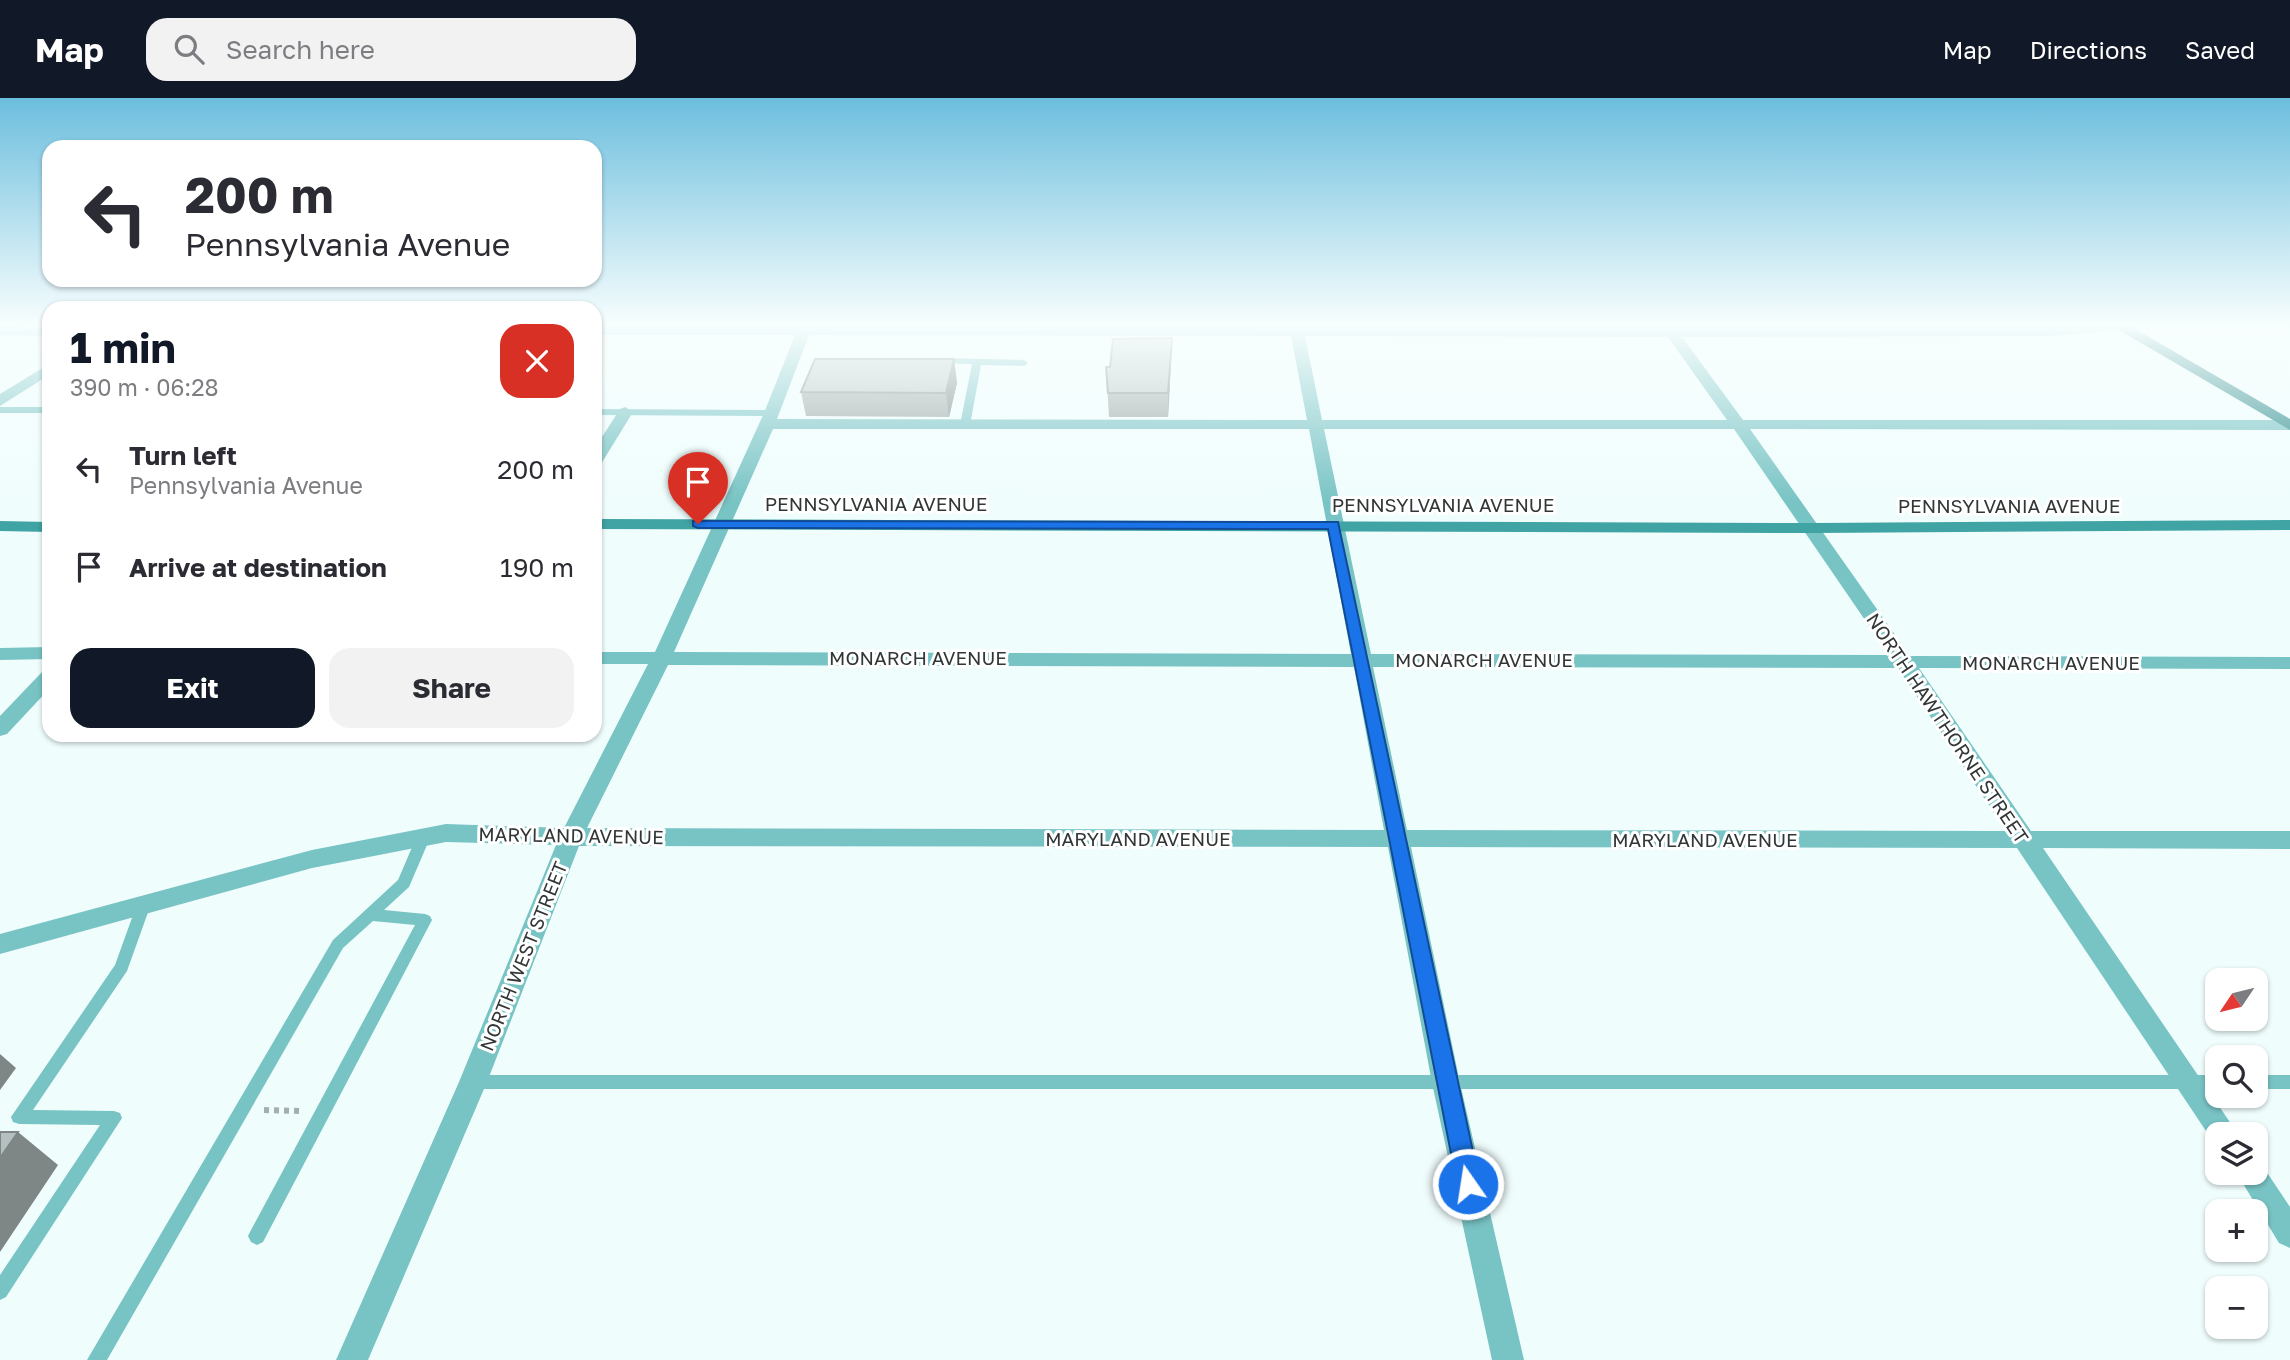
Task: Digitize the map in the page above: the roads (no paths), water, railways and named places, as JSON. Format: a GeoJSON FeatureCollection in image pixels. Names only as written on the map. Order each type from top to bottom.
{"type":"FeatureCollection","features":[{"type":"Feature","properties":{"kind":"main road"},"geometry":{"type":"LineString","coordinates":[[2222,385],[2290,425]]}},
{"type":"Feature","properties":{"kind":"street"},"geometry":{"type":"LineString","coordinates":[[0,401],[24,385]]}},
{"type":"Feature","properties":{"kind":"street","name":"NORTH WEST STREET"},"geometry":{"type":"LineString","coordinates":[[352,1360],[473,1082],[571,837],[662,657],[783,385]]}},
{"type":"Feature","properties":{"kind":"street"},"geometry":{"type":"LineString","coordinates":[[1308,385],[1333,525],[1396,839],[1446,1083],[1508,1360]]}},
{"type":"Feature","properties":{"kind":"street","name":"NORTH HAWTHORNE STREET"},"geometry":{"type":"LineString","coordinates":[[1710,385],[1813,528],[2216,1122]]}},
{"type":"Feature","properties":{"kind":"street"},"geometry":{"type":"LineString","coordinates":[[602,447],[625,412]]}},
{"type":"Feature","properties":{"kind":"street"},"geometry":{"type":"LineString","coordinates":[[770,418],[965,425],[1738,422],[2290,425]]}},
{"type":"Feature","properties":{"kind":"street","name":"PENNSYLVANIA AVENUE"},"geometry":{"type":"LineString","coordinates":[[602,524],[2287,527]]}},
{"type":"Feature","properties":{"kind":"street"},"geometry":{"type":"LineString","coordinates":[[0,526],[42,527]]}},
{"type":"Feature","properties":{"kind":"street"},"geometry":{"type":"LineString","coordinates":[[0,654],[42,653]]}},
{"type":"Feature","properties":{"kind":"street","name":"MONARCH AVENUE"},"geometry":{"type":"LineString","coordinates":[[602,658],[1361,658],[2290,663]]}},
{"type":"Feature","properties":{"kind":"street"},"geometry":{"type":"LineString","coordinates":[[0,729],[42,684]]}},
{"type":"Feature","properties":{"kind":"street","name":"MARYLAND AVENUE"},"geometry":{"type":"LineString","coordinates":[[0,944],[312,859],[446,833],[571,837],[2290,840]]}},
{"type":"Feature","properties":{"kind":"street"},"geometry":{"type":"LineString","coordinates":[[2259,1185],[2290,1233]]}},
{"type":"Feature","properties":{"kind":"lane"},"geometry":{"type":"LineString","coordinates":[[965,425],[973,385]]}},
{"type":"Feature","properties":{"kind":"lane"},"geometry":{"type":"LineString","coordinates":[[0,410],[42,410]]}},
{"type":"Feature","properties":{"kind":"lane"},"geometry":{"type":"LineString","coordinates":[[602,412],[770,418]]}},
{"type":"Feature","properties":{"kind":"lane"},"geometry":{"type":"LineString","coordinates":[[96,1360],[338,944],[373,915],[404,883],[423,838]]}},
{"type":"Feature","properties":{"kind":"lane"},"geometry":{"type":"LineString","coordinates":[[0,1291],[114,1118],[19,1117],[122,967],[144,904]]}},
{"type":"Feature","properties":{"kind":"lane"},"geometry":{"type":"LineString","coordinates":[[257,1237],[425,920],[373,915]]}},
{"type":"Feature","properties":{"kind":"lane"},"geometry":{"type":"LineString","coordinates":[[473,1082],[2205,1082]]}},
{"type":"Feature","properties":{"kind":"lane"},"geometry":{"type":"LineString","coordinates":[[2268,1082],[2290,1082]]}}]}
